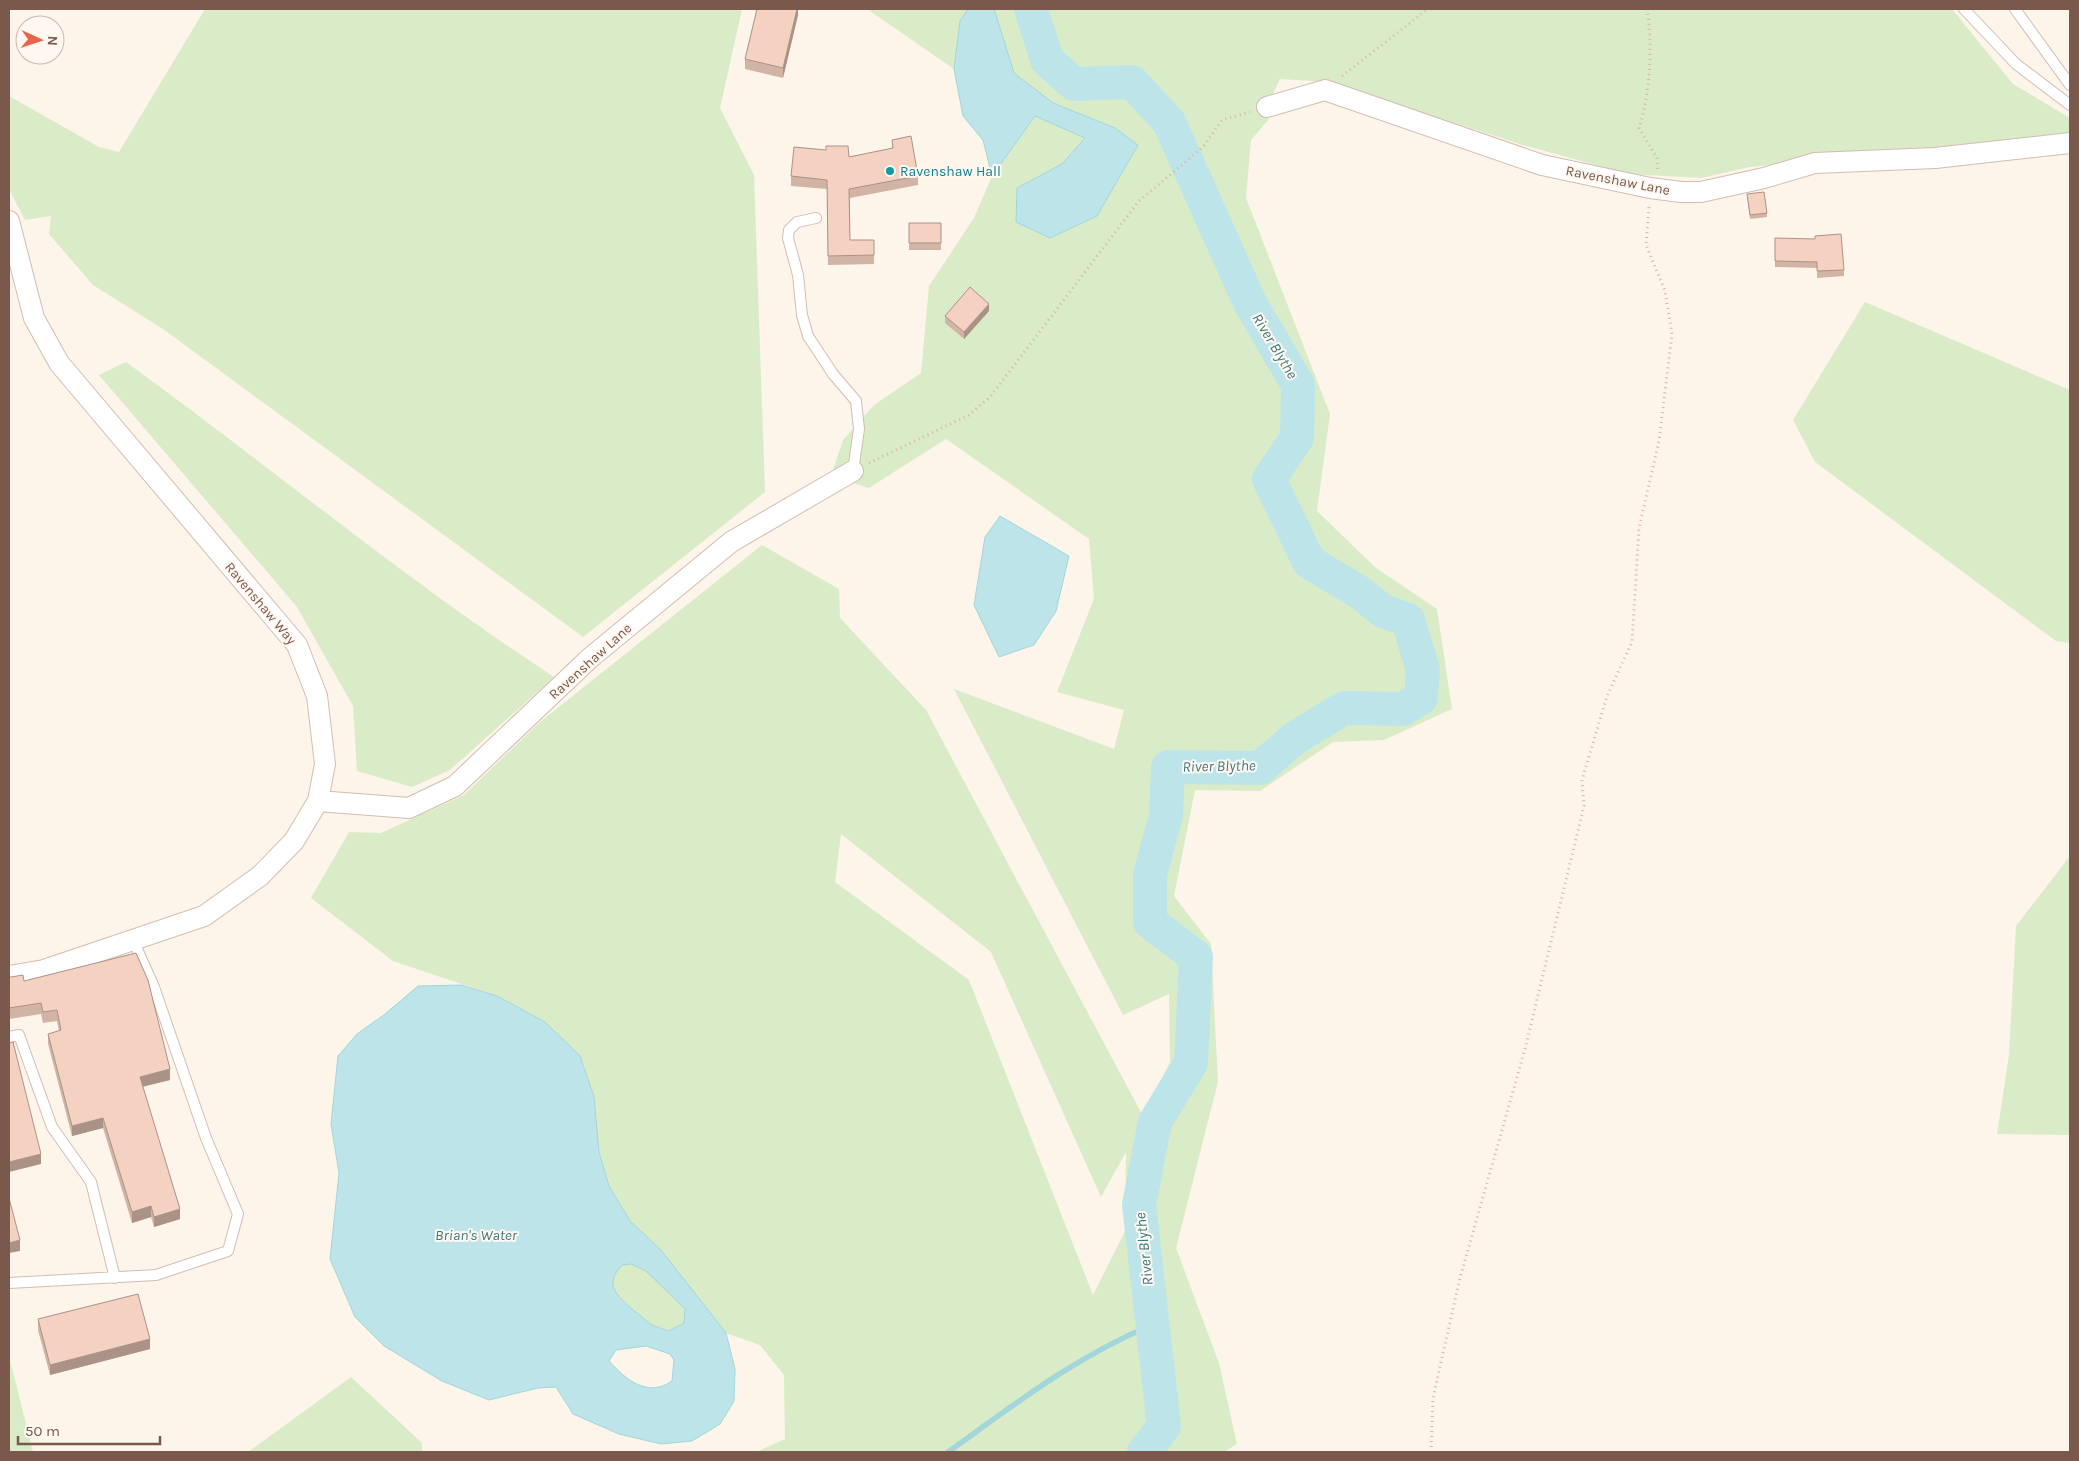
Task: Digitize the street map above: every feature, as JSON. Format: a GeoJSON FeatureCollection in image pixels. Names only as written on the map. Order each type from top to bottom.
{"type":"FeatureCollection","features":[{"type":"Feature","properties":{"kind":"street"},"geometry":{"type":"LineString","coordinates":[[1267,107],[1325,90]]}},
{"type":"Feature","properties":{"kind":"street","name":"Ravenshaw Lane"},"geometry":{"type":"LineString","coordinates":[[1325,90],[1542,165],[1650,188],[1701,192],[1764,178],[1815,163],[1936,158],[2070,143]]}},
{"type":"Feature","properties":{"kind":"street","name":"Ravenshaw Way"},"geometry":{"type":"LineString","coordinates":[[9,220],[34,318],[58,363],[297,645],[317,696],[326,764],[318,801],[294,841],[260,876],[204,916],[44,970],[9,976]]}},
{"type":"Feature","properties":{"kind":"street","name":"Ravenshaw Lane"},"geometry":{"type":"LineString","coordinates":[[318,801],[409,808],[455,786],[590,658],[731,542],[853,471]]}},
{"type":"Feature","properties":{"kind":"lane"},"geometry":{"type":"LineString","coordinates":[[1964,9],[2016,64],[2070,105]]}},
{"type":"Feature","properties":{"kind":"lane"},"geometry":{"type":"LineString","coordinates":[[2015,9],[2070,85]]}},
{"type":"Feature","properties":{"kind":"lane"},"geometry":{"type":"LineString","coordinates":[[816,218],[797,222],[789,230],[788,238],[798,275],[802,315],[808,336],[834,374],[856,401],[859,429],[853,471]]}},
{"type":"Feature","properties":{"kind":"lane"},"geometry":{"type":"LineString","coordinates":[[9,1283],[156,1275],[228,1251],[238,1214],[206,1138],[154,987],[133,940]]}},
{"type":"Feature","properties":{"kind":"lane"},"geometry":{"type":"LineString","coordinates":[[9,1037],[19,1035],[52,1127],[92,1182],[115,1278]]}},
{"type":"Feature","properties":{"kind":"path"},"geometry":{"type":"LineString","coordinates":[[1325,90],[1428,9]]}},
{"type":"Feature","properties":{"kind":"path"},"geometry":{"type":"LineString","coordinates":[[1431,1452],[1435,1389],[1460,1278],[1525,1049],[1584,806],[1582,780],[1607,696],[1632,642],[1639,528],[1659,441],[1672,334],[1665,291],[1646,244],[1650,188],[1658,177],[1657,158],[1639,128],[1645,109],[1650,27],[1647,9]]}},
{"type":"Feature","properties":{"kind":"path"},"geometry":{"type":"LineString","coordinates":[[853,471],[969,415],[990,397],[1139,201],[1203,147],[1222,120],[1267,107]]}},
{"type":"Feature","properties":{"kind":"green space"},"geometry":{"type":"Polygon","coordinates":[[[205,9],[742,9],[720,108],[754,175],[765,492],[583,637],[163,329],[93,285],[49,234],[51,216],[25,220],[9,189],[9,96],[99,147],[119,152],[205,9]]]}},
{"type":"Feature","properties":{"kind":"green space"},"geometry":{"type":"Polygon","coordinates":[[[867,9],[1952,9],[2013,84],[2070,118],[2070,135],[1750,167],[1701,178],[1628,174],[1523,145],[1329,82],[1280,79],[1270,100],[1268,120],[1251,140],[1246,198],[1330,414],[1317,511],[1376,568],[1437,609],[1452,709],[1384,740],[1333,742],[1260,791],[1195,790],[1174,896],[1211,944],[1218,1082],[1176,1248],[1219,1363],[1237,1444],[1224,1452],[756,1452],[785,1439],[784,1375],[760,1345],[726,1333],[661,1250],[630,1221],[609,1186],[599,1152],[594,1097],[545,1022],[497,996],[393,961],[311,898],[349,832],[381,833],[464,795],[540,722],[762,545],[839,589],[840,618],[926,710],[1143,1116],[1170,1062],[1169,994],[1123,1015],[954,689],[1114,749],[1124,710],[1057,692],[1094,599],[1089,539],[946,439],[869,488],[831,476],[843,440],[874,405],[921,373],[929,286],[974,218],[992,176],[983,140],[963,116],[954,69],[867,9]],[[841,834],[835,882],[969,980],[1093,1295],[1125,1231],[1126,1152],[1101,1197],[991,952],[841,834]]]}},
{"type":"Feature","properties":{"kind":"green space"},"geometry":{"type":"Polygon","coordinates":[[[1865,302],[2070,390],[2070,643],[2056,641],[1815,462],[1793,420],[1865,302]]]}},
{"type":"Feature","properties":{"kind":"green space"},"geometry":{"type":"Polygon","coordinates":[[[126,362],[391,562],[554,677],[450,770],[412,787],[357,771],[353,706],[297,607],[99,375],[126,362]]]}},
{"type":"Feature","properties":{"kind":"green space"},"geometry":{"type":"Polygon","coordinates":[[[2070,856],[2070,1135],[1997,1134],[2009,1055],[2016,926],[2070,856]]]}},
{"type":"Feature","properties":{"kind":"green space"},"geometry":{"type":"Polygon","coordinates":[[[631,1264],[646,1271],[685,1309],[684,1323],[669,1331],[645,1320],[621,1299],[614,1289],[614,1278],[622,1265],[631,1264]]]}},
{"type":"Feature","properties":{"kind":"green space"},"geometry":{"type":"Polygon","coordinates":[[[9,1356],[33,1452],[9,1452],[9,1356]]]}},
{"type":"Feature","properties":{"kind":"green space"},"geometry":{"type":"Polygon","coordinates":[[[351,1377],[422,1443],[422,1452],[248,1452],[351,1377]]]}},
{"type":"Feature","properties":{"kind":"water"},"geometry":{"type":"Polygon","coordinates":[[[968,9],[994,9],[1014,73],[1053,103],[1115,128],[1138,145],[1097,216],[1050,238],[1016,222],[1017,188],[1062,164],[1085,138],[1035,116],[992,176],[983,140],[963,116],[954,69],[960,21],[968,9]]]}},
{"type":"Feature","properties":{"kind":"water"},"geometry":{"type":"Polygon","coordinates":[[[1000,516],[1069,556],[1056,611],[1034,645],[999,657],[974,605],[985,537],[1000,516]]]}},
{"type":"Feature","properties":{"kind":"water","name":"Brian's Water"},"geometry":{"type":"Polygon","coordinates":[[[461,985],[497,996],[545,1022],[580,1056],[594,1097],[599,1152],[609,1186],[630,1221],[661,1250],[726,1333],[735,1369],[734,1401],[720,1424],[692,1441],[661,1444],[619,1434],[573,1414],[556,1387],[538,1388],[489,1400],[442,1381],[384,1346],[355,1317],[330,1259],[339,1173],[331,1124],[338,1056],[357,1034],[385,1014],[418,986],[461,985]],[[631,1264],[622,1265],[614,1278],[614,1289],[621,1299],[645,1320],[669,1331],[684,1323],[685,1309],[646,1271],[631,1264]],[[646,1346],[616,1350],[609,1361],[630,1380],[646,1387],[663,1386],[672,1381],[674,1360],[670,1354],[646,1346]]]}},
{"type":"Feature","properties":{"kind":"building"},"geometry":{"type":"Polygon","coordinates":[[[757,9],[797,9],[783,68],[745,59],[757,9]]]}},
{"type":"Feature","properties":{"kind":"building"},"geometry":{"type":"Polygon","coordinates":[[[911,136],[918,176],[849,189],[850,240],[874,240],[874,255],[828,256],[827,180],[791,176],[794,147],[826,150],[826,146],[848,146],[849,157],[893,148],[892,140],[911,136]]]}},
{"type":"Feature","properties":{"kind":"building"},"geometry":{"type":"Polygon","coordinates":[[[1764,192],[1767,213],[1750,215],[1747,194],[1764,192]]]}},
{"type":"Feature","properties":{"kind":"building"},"geometry":{"type":"Polygon","coordinates":[[[909,223],[941,223],[941,243],[909,243],[909,223]]]}},
{"type":"Feature","properties":{"kind":"building"},"geometry":{"type":"Polygon","coordinates":[[[1841,234],[1844,270],[1817,271],[1817,262],[1775,261],[1775,238],[1815,239],[1815,236],[1841,234]]]}},
{"type":"Feature","properties":{"kind":"building"},"geometry":{"type":"Polygon","coordinates":[[[970,287],[989,304],[964,332],[945,316],[970,287]]]}},
{"type":"Feature","properties":{"kind":"building"},"geometry":{"type":"Polygon","coordinates":[[[136,953],[148,980],[170,1069],[140,1077],[180,1209],[154,1217],[151,1206],[132,1212],[103,1118],[72,1126],[48,1034],[61,1030],[57,1010],[43,1012],[41,1003],[9,1008],[9,977],[23,975],[24,981],[136,953]]]}},
{"type":"Feature","properties":{"kind":"building"},"geometry":{"type":"Polygon","coordinates":[[[13,1042],[41,1154],[9,1162],[9,1043],[13,1042]]]}},
{"type":"Feature","properties":{"kind":"building"},"geometry":{"type":"Polygon","coordinates":[[[9,1198],[20,1240],[9,1243],[9,1198]]]}},
{"type":"Feature","properties":{"kind":"building"},"geometry":{"type":"Polygon","coordinates":[[[138,1294],[150,1339],[50,1365],[38,1319],[138,1294]]]}},
{"type":"Feature","properties":{"kind":"waterway","name":"River Blythe"},"geometry":{"type":"LineString","coordinates":[[1031,9],[1047,60],[1074,84],[1132,82],[1169,122],[1250,303],[1298,385],[1297,438],[1269,479],[1309,562],[1359,592],[1383,611],[1408,620],[1423,670],[1421,698],[1403,709],[1344,708],[1295,738],[1260,768],[1168,767],[1166,816],[1150,874],[1150,922],[1196,957],[1191,1063],[1155,1122],[1139,1205],[1164,1426],[1144,1452]]}},
{"type":"Feature","properties":{"kind":"waterway"},"geometry":{"type":"LineString","coordinates":[[948,1452],[1046,1382],[1097,1352],[1152,1325]]}},
{"type":"Feature","properties":{"kind":"place","name":"Ravenshaw Hall"},"geometry":{"type":"Point","coordinates":[890,171]}}]}
